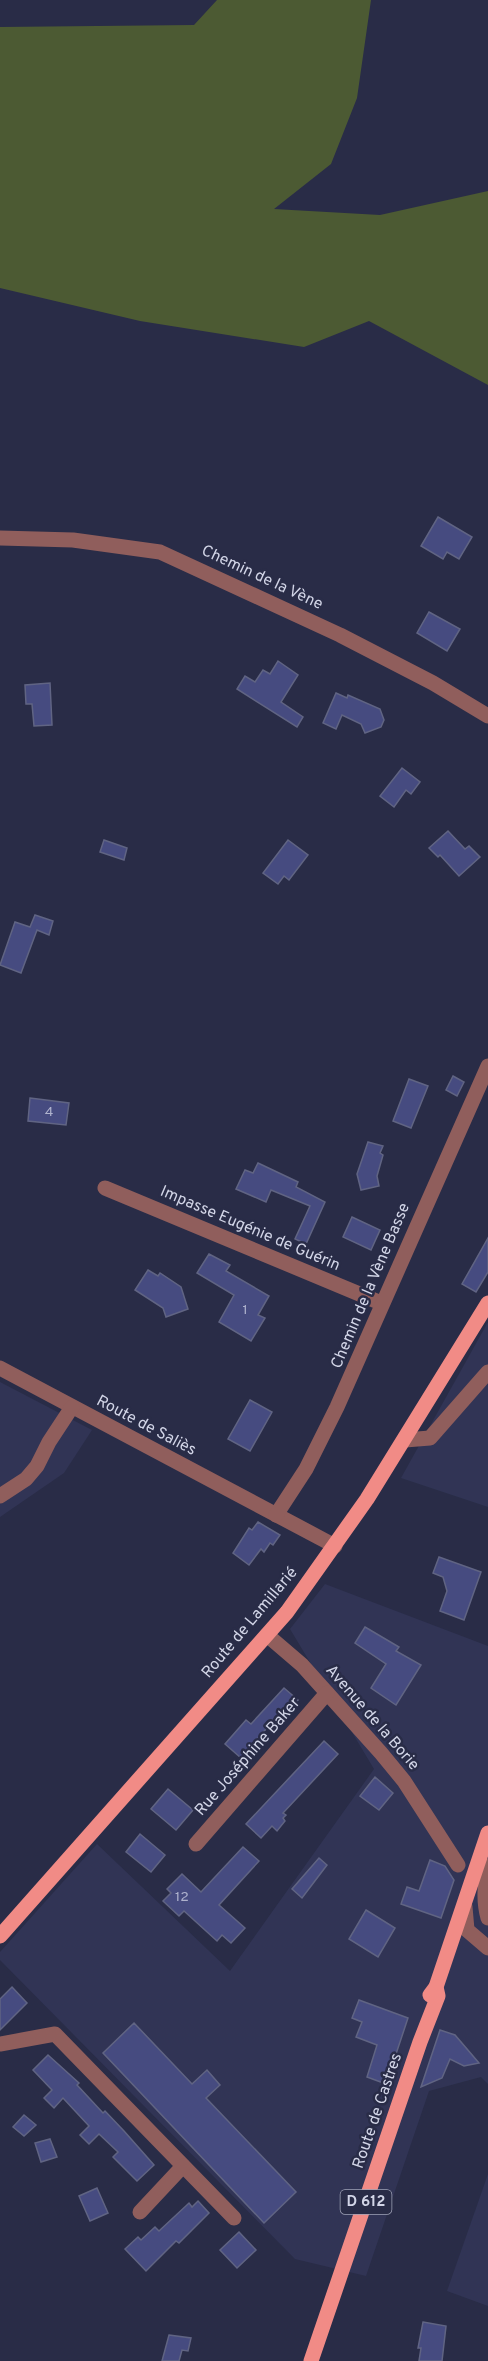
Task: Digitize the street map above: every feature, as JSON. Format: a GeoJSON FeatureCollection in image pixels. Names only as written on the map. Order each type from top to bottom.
{"type":"FeatureCollection","features":[{"type":"Feature","properties":{"kind":"main road","name":"Route de Lamillarié"},"geometry":{"type":"LineString","coordinates":[[0,1936],[267,1635],[334,1546],[405,1440],[488,1303]]}},
{"type":"Feature","properties":{"kind":"main road","name":"Route de Castres"},"geometry":{"type":"LineString","coordinates":[[312,2361],[420,2042],[430,1992],[436,1987],[465,1907],[488,1833]]}},
{"type":"Feature","properties":{"kind":"street","name":"Chemin de la Vène"},"geometry":{"type":"LineString","coordinates":[[0,538],[73,540],[160,552],[340,635],[433,683],[488,716]]}},
{"type":"Feature","properties":{"kind":"street","name":"Chemin de la Vène Basse"},"geometry":{"type":"LineString","coordinates":[[276,1515],[306,1469],[327,1428],[488,1066]]}},
{"type":"Feature","properties":{"kind":"street","name":"Impasse Eugénie de Guérin"},"geometry":{"type":"LineString","coordinates":[[105,1188],[381,1304]]}},
{"type":"Feature","properties":{"kind":"street","name":"Route de Saliès"},"geometry":{"type":"LineString","coordinates":[[0,1368],[334,1546]]}},
{"type":"Feature","properties":{"kind":"street"},"geometry":{"type":"LineString","coordinates":[[405,1440],[430,1438],[486,1378]]}},
{"type":"Feature","properties":{"kind":"street"},"geometry":{"type":"LineString","coordinates":[[0,1496],[26,1479],[38,1466],[49,1442],[72,1407]]}},
{"type":"Feature","properties":{"kind":"street","name":"Avenue de la Borie"},"geometry":{"type":"LineString","coordinates":[[267,1635],[290,1653],[404,1781],[458,1865]]}},
{"type":"Feature","properties":{"kind":"street","name":"Rue Joséphine Baker"},"geometry":{"type":"LineString","coordinates":[[195,1844],[327,1693]]}},
{"type":"Feature","properties":{"kind":"street"},"geometry":{"type":"LineString","coordinates":[[488,1866],[485,1907],[488,1918]]}},
{"type":"Feature","properties":{"kind":"street"},"geometry":{"type":"LineString","coordinates":[[465,1907],[467,1930],[488,1948]]}},
{"type":"Feature","properties":{"kind":"street"},"geometry":{"type":"LineString","coordinates":[[0,2044],[55,2034],[234,2218]]}},
{"type":"Feature","properties":{"kind":"street"},"geometry":{"type":"LineString","coordinates":[[140,2212],[183,2166]]}},
{"type":"Feature","properties":{"kind":"shaded area"},"geometry":{"type":"Polygon","coordinates":[[[488,1322],[488,1507],[401,1478],[488,1322]]]}},
{"type":"Feature","properties":{"kind":"shaded area"},"geometry":{"type":"Polygon","coordinates":[[[0,1382],[92,1430],[64,1473],[0,1517],[0,1382]]]}},
{"type":"Feature","properties":{"kind":"shaded area"},"geometry":{"type":"Polygon","coordinates":[[[325,1584],[488,1646],[488,2084],[481,2077],[429,2091],[366,2276],[295,2259],[0,1960],[0,1952],[97,1844],[230,1971],[374,1769],[290,1629],[325,1584]]]}},
{"type":"Feature","properties":{"kind":"shaded area"},"geometry":{"type":"Polygon","coordinates":[[[488,2174],[488,2306],[447,2291],[488,2174]]]}},
{"type":"Feature","properties":{"kind":"green space"},"geometry":{"type":"Polygon","coordinates":[[[217,0],[371,0],[357,98],[331,164],[274,209],[380,215],[488,191],[488,385],[369,321],[304,347],[140,321],[0,288],[0,27],[194,25],[217,0]]]}},
{"type":"Feature","properties":{"kind":"building"},"geometry":{"type":"Polygon","coordinates":[[[438,517],[472,537],[459,559],[447,552],[443,559],[421,546],[438,517]]]}},
{"type":"Feature","properties":{"kind":"building"},"geometry":{"type":"Polygon","coordinates":[[[429,612],[460,629],[447,651],[417,633],[429,612]]]}},
{"type":"Feature","properties":{"kind":"building"},"geometry":{"type":"Polygon","coordinates":[[[278,661],[298,675],[281,702],[303,717],[297,727],[237,689],[245,676],[255,682],[263,670],[270,674],[278,661]]]}},
{"type":"Feature","properties":{"kind":"building"},"geometry":{"type":"Polygon","coordinates":[[[50,683],[52,725],[34,726],[32,704],[26,704],[25,685],[50,683]]]}},
{"type":"Feature","properties":{"kind":"building"},"geometry":{"type":"Polygon","coordinates":[[[336,693],[347,698],[348,695],[380,709],[384,720],[381,727],[365,733],[361,724],[342,715],[336,729],[323,723],[336,693]]]}},
{"type":"Feature","properties":{"kind":"building"},"geometry":{"type":"Polygon","coordinates":[[[402,768],[420,782],[411,794],[406,790],[394,807],[380,796],[402,768]]]}},
{"type":"Feature","properties":{"kind":"building"},"geometry":{"type":"Polygon","coordinates":[[[448,831],[465,849],[469,846],[480,857],[459,876],[440,855],[438,857],[429,848],[448,831]]]}},
{"type":"Feature","properties":{"kind":"building"},"geometry":{"type":"Polygon","coordinates":[[[104,840],[127,848],[124,860],[100,852],[104,840]]]}},
{"type":"Feature","properties":{"kind":"building"},"geometry":{"type":"Polygon","coordinates":[[[288,840],[308,855],[289,880],[284,876],[278,884],[263,873],[288,840]]]}},
{"type":"Feature","properties":{"kind":"building"},"geometry":{"type":"Polygon","coordinates":[[[35,915],[53,921],[49,935],[37,930],[21,973],[0,965],[15,922],[30,927],[35,915]]]}},
{"type":"Feature","properties":{"kind":"building"},"geometry":{"type":"Polygon","coordinates":[[[453,1076],[464,1082],[457,1096],[446,1090],[453,1076]]]}},
{"type":"Feature","properties":{"kind":"building"},"geometry":{"type":"Polygon","coordinates":[[[409,1079],[428,1086],[411,1128],[393,1121],[409,1079]]]}},
{"type":"Feature","properties":{"kind":"building"},"geometry":{"type":"Polygon","coordinates":[[[30,1098],[69,1103],[66,1125],[28,1121],[30,1098]]]}},
{"type":"Feature","properties":{"kind":"building"},"geometry":{"type":"Polygon","coordinates":[[[368,1142],[383,1146],[377,1176],[379,1186],[361,1190],[357,1174],[368,1142]]]}},
{"type":"Feature","properties":{"kind":"building"},"geometry":{"type":"Polygon","coordinates":[[[258,1163],[298,1182],[296,1187],[325,1202],[306,1244],[295,1239],[310,1206],[271,1190],[266,1202],[236,1189],[245,1170],[253,1173],[258,1163]]]}},
{"type":"Feature","properties":{"kind":"building"},"geometry":{"type":"Polygon","coordinates":[[[352,1217],[380,1230],[371,1250],[343,1237],[352,1217]]]}},
{"type":"Feature","properties":{"kind":"building"},"geometry":{"type":"Polygon","coordinates":[[[488,1238],[488,1272],[476,1292],[462,1284],[488,1238]]]}},
{"type":"Feature","properties":{"kind":"building"},"geometry":{"type":"Polygon","coordinates":[[[209,1254],[230,1265],[226,1271],[269,1296],[258,1315],[265,1318],[251,1341],[219,1322],[234,1295],[197,1273],[209,1254]]]}},
{"type":"Feature","properties":{"kind":"building"},"geometry":{"type":"Polygon","coordinates":[[[148,1270],[158,1276],[160,1273],[181,1287],[188,1309],[166,1317],[163,1308],[135,1290],[148,1270]]]}},
{"type":"Feature","properties":{"kind":"building"},"geometry":{"type":"Polygon","coordinates":[[[250,1400],[272,1412],[250,1451],[228,1439],[250,1400]]]}},
{"type":"Feature","properties":{"kind":"building"},"geometry":{"type":"Polygon","coordinates":[[[258,1522],[280,1535],[264,1552],[261,1549],[249,1565],[233,1553],[249,1528],[252,1530],[258,1522]]]}},
{"type":"Feature","properties":{"kind":"building"},"geometry":{"type":"Polygon","coordinates":[[[439,1557],[481,1572],[464,1620],[440,1611],[447,1591],[443,1577],[433,1573],[439,1557]]]}},
{"type":"Feature","properties":{"kind":"building"},"geometry":{"type":"Polygon","coordinates":[[[365,1627],[399,1647],[396,1651],[421,1665],[396,1705],[371,1688],[386,1664],[355,1643],[365,1627]]]}},
{"type":"Feature","properties":{"kind":"building"},"geometry":{"type":"Polygon","coordinates":[[[284,1688],[298,1700],[276,1725],[273,1721],[241,1758],[225,1744],[246,1720],[251,1724],[284,1688]]]}},
{"type":"Feature","properties":{"kind":"building"},"geometry":{"type":"Polygon","coordinates":[[[324,1741],[338,1754],[283,1813],[286,1815],[283,1818],[285,1821],[277,1831],[272,1826],[261,1838],[246,1824],[324,1741]]]}},
{"type":"Feature","properties":{"kind":"building"},"geometry":{"type":"Polygon","coordinates":[[[375,1777],[393,1793],[379,1810],[360,1796],[375,1777]]]}},
{"type":"Feature","properties":{"kind":"building"},"geometry":{"type":"Polygon","coordinates":[[[168,1789],[193,1810],[176,1830],[151,1809],[168,1789]]]}},
{"type":"Feature","properties":{"kind":"building"},"geometry":{"type":"Polygon","coordinates":[[[140,1834],[165,1855],[151,1872],[126,1852],[140,1834]]]}},
{"type":"Feature","properties":{"kind":"building"},"geometry":{"type":"Polygon","coordinates":[[[243,1847],[259,1861],[219,1905],[245,1928],[231,1943],[222,1935],[217,1941],[184,1911],[179,1916],[163,1901],[171,1893],[167,1889],[182,1874],[201,1892],[243,1847]]]}},
{"type":"Feature","properties":{"kind":"building"},"geometry":{"type":"Polygon","coordinates":[[[319,1858],[327,1865],[302,1898],[292,1889],[319,1858]]]}},
{"type":"Feature","properties":{"kind":"building"},"geometry":{"type":"Polygon","coordinates":[[[430,1860],[445,1866],[454,1880],[441,1918],[401,1904],[407,1887],[419,1891],[430,1860]]]}},
{"type":"Feature","properties":{"kind":"building"},"geometry":{"type":"Polygon","coordinates":[[[366,1910],[395,1928],[378,1957],[349,1939],[366,1910]]]}},
{"type":"Feature","properties":{"kind":"building"},"geometry":{"type":"Polygon","coordinates":[[[12,1987],[27,2003],[0,2030],[0,1999],[12,1987]]]}},
{"type":"Feature","properties":{"kind":"building"},"geometry":{"type":"Polygon","coordinates":[[[359,2000],[408,2018],[386,2084],[367,2077],[377,2045],[356,2037],[362,2022],[352,2018],[359,2000]]]}},
{"type":"Feature","properties":{"kind":"building"},"geometry":{"type":"Polygon","coordinates":[[[134,2023],[192,2084],[207,2070],[220,2085],[206,2098],[296,2192],[264,2223],[103,2053],[134,2023]]]}},
{"type":"Feature","properties":{"kind":"building"},"geometry":{"type":"Polygon","coordinates":[[[440,2030],[455,2035],[479,2063],[464,2066],[450,2059],[442,2078],[421,2087],[440,2030]]]}},
{"type":"Feature","properties":{"kind":"building"},"geometry":{"type":"Polygon","coordinates":[[[48,2055],[79,2083],[77,2085],[103,2113],[105,2111],[154,2165],[137,2181],[113,2157],[118,2152],[99,2134],[89,2144],[80,2135],[89,2126],[63,2098],[54,2108],[44,2098],[52,2090],[33,2070],[48,2055]]]}},
{"type":"Feature","properties":{"kind":"building"},"geometry":{"type":"Polygon","coordinates":[[[24,2115],[36,2125],[24,2136],[13,2127],[24,2115]]]}},
{"type":"Feature","properties":{"kind":"building"},"geometry":{"type":"Polygon","coordinates":[[[50,2139],[57,2157],[41,2162],[35,2143],[50,2139]]]}},
{"type":"Feature","properties":{"kind":"building"},"geometry":{"type":"Polygon","coordinates":[[[97,2188],[108,2213],[90,2221],[79,2196],[97,2188]]]}},
{"type":"Feature","properties":{"kind":"building"},"geometry":{"type":"Polygon","coordinates":[[[198,2201],[209,2213],[146,2271],[125,2249],[138,2237],[141,2240],[155,2227],[159,2231],[189,2203],[192,2207],[198,2201]]]}},
{"type":"Feature","properties":{"kind":"building"},"geometry":{"type":"Polygon","coordinates":[[[239,2232],[256,2250],[237,2268],[220,2250],[239,2232]]]}},
{"type":"Feature","properties":{"kind":"building"},"geometry":{"type":"Polygon","coordinates":[[[423,2322],[446,2326],[442,2361],[419,2361],[421,2348],[418,2348],[423,2322]]]}},
{"type":"Feature","properties":{"kind":"building"},"geometry":{"type":"Polygon","coordinates":[[[169,2335],[191,2338],[188,2351],[182,2350],[179,2361],[162,2361],[169,2335]]]}}]}
